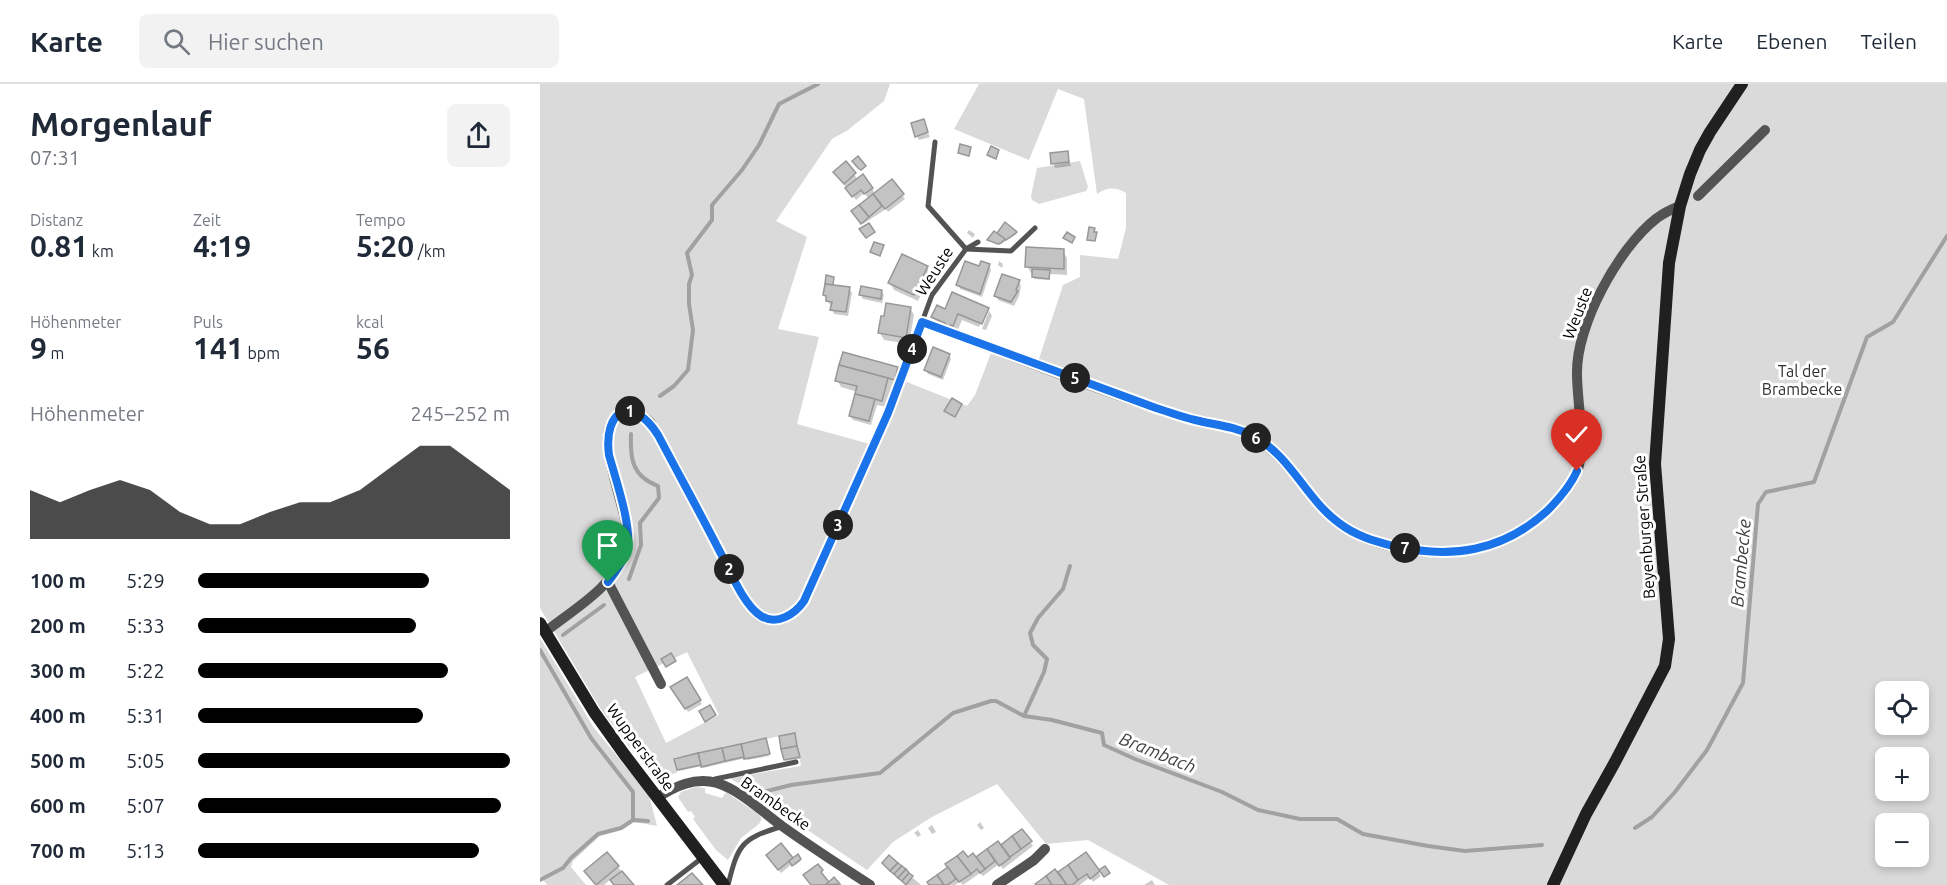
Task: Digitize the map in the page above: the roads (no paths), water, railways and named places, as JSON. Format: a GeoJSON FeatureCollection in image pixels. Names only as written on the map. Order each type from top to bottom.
{"type":"FeatureCollection","features":[{"type":"Feature","properties":{"kind":"main road","name":"Beyenburger Straße"},"geometry":{"type":"LineString","coordinates":[[1553,885],[1581,823],[1616,762],[1665,666],[1669,639],[1655,485],[1655,444],[1669,263],[1680,206],[1700,150],[1742,84]]}},
{"type":"Feature","properties":{"kind":"main road","name":"Wupperstraße"},"geometry":{"type":"LineString","coordinates":[[543,627],[594,712],[657,798],[726,885]]}},
{"type":"Feature","properties":{"kind":"street"},"geometry":{"type":"LineString","coordinates":[[1698,196],[1765,130]]}},
{"type":"Feature","properties":{"kind":"street","name":"Weuste"},"geometry":{"type":"LineString","coordinates":[[543,627],[608,582],[618,569],[627,550],[628,533],[608,444],[609,428],[614,418],[623,412],[633,411],[641,414],[650,422],[658,435],[738,585],[757,614],[772,620],[781,619],[797,611],[804,601],[888,413],[922,322],[1156,408],[1253,436],[1276,452],[1336,522],[1364,538],[1398,547],[1450,552],[1499,543],[1524,530],[1557,501],[1570,485],[1580,458],[1577,357],[1588,323],[1605,283],[1623,255],[1656,219],[1680,206]]}},
{"type":"Feature","properties":{"kind":"street"},"geometry":{"type":"LineString","coordinates":[[608,582],[661,684]]}},
{"type":"Feature","properties":{"kind":"street","name":"Brambecke"},"geometry":{"type":"LineString","coordinates":[[657,798],[675,786],[691,782],[717,783],[733,790],[870,885]]}},
{"type":"Feature","properties":{"kind":"street"},"geometry":{"type":"LineString","coordinates":[[997,885],[1034,860],[1045,849]]}},
{"type":"Feature","properties":{"kind":"lane"},"geometry":{"type":"LineString","coordinates":[[935,142],[928,206],[966,249],[1011,250],[1035,228]]}},
{"type":"Feature","properties":{"kind":"lane","name":"Weuste"},"geometry":{"type":"LineString","coordinates":[[922,322],[932,295],[966,249],[978,242]]}},
{"type":"Feature","properties":{"kind":"lane"},"geometry":{"type":"LineString","coordinates":[[707,782],[725,776],[796,762]]}},
{"type":"Feature","properties":{"kind":"lane"},"geometry":{"type":"LineString","coordinates":[[726,885],[745,842],[757,834],[782,826]]}},
{"type":"Feature","properties":{"kind":"lane"},"geometry":{"type":"LineString","coordinates":[[667,885],[703,857]]}},
{"type":"Feature","properties":{"kind":"waterway"},"geometry":{"type":"LineString","coordinates":[[660,396],[674,386],[688,370],[693,330],[689,304],[689,284],[692,275],[687,253],[712,220],[712,205],[742,170],[759,145],[779,104],[818,84]]}},
{"type":"Feature","properties":{"kind":"waterway","name":"Brambecke"},"geometry":{"type":"LineString","coordinates":[[1635,828],[1652,817],[1675,792],[1707,750],[1743,683],[1758,504],[1766,492],[1814,482],[1867,337],[1893,322],[1947,236]]}},
{"type":"Feature","properties":{"kind":"waterway"},"geometry":{"type":"LineString","coordinates":[[629,579],[641,545],[640,523],[659,498],[658,486],[649,482],[634,466],[631,434]]}},
{"type":"Feature","properties":{"kind":"waterway"},"geometry":{"type":"LineString","coordinates":[[1024,716],[1044,672],[1047,659],[1033,645],[1030,633],[1038,618],[1063,589],[1070,566]]}},
{"type":"Feature","properties":{"kind":"waterway"},"geometry":{"type":"LineString","coordinates":[[563,635],[604,605]]}},
{"type":"Feature","properties":{"kind":"waterway"},"geometry":{"type":"LineString","coordinates":[[540,650],[591,738],[633,792],[633,820]]}},
{"type":"Feature","properties":{"kind":"waterway","name":"Brambach"},"geometry":{"type":"LineString","coordinates":[[755,794],[791,785],[880,773],[953,713],[996,701],[1024,716],[1052,720],[1102,733],[1104,745],[1222,792],[1258,810],[1300,819],[1337,819],[1363,834],[1465,851],[1542,845]]}},
{"type":"Feature","properties":{"kind":"waterway","name":"Brambach"},"geometry":{"type":"LineString","coordinates":[[540,880],[563,868],[598,834],[621,828],[633,820],[648,821]]}},
{"type":"Feature","properties":{"kind":"park label","name":"Tal der Brambecke"},"geometry":{"type":"Point","coordinates":[1802,380]}}]}
